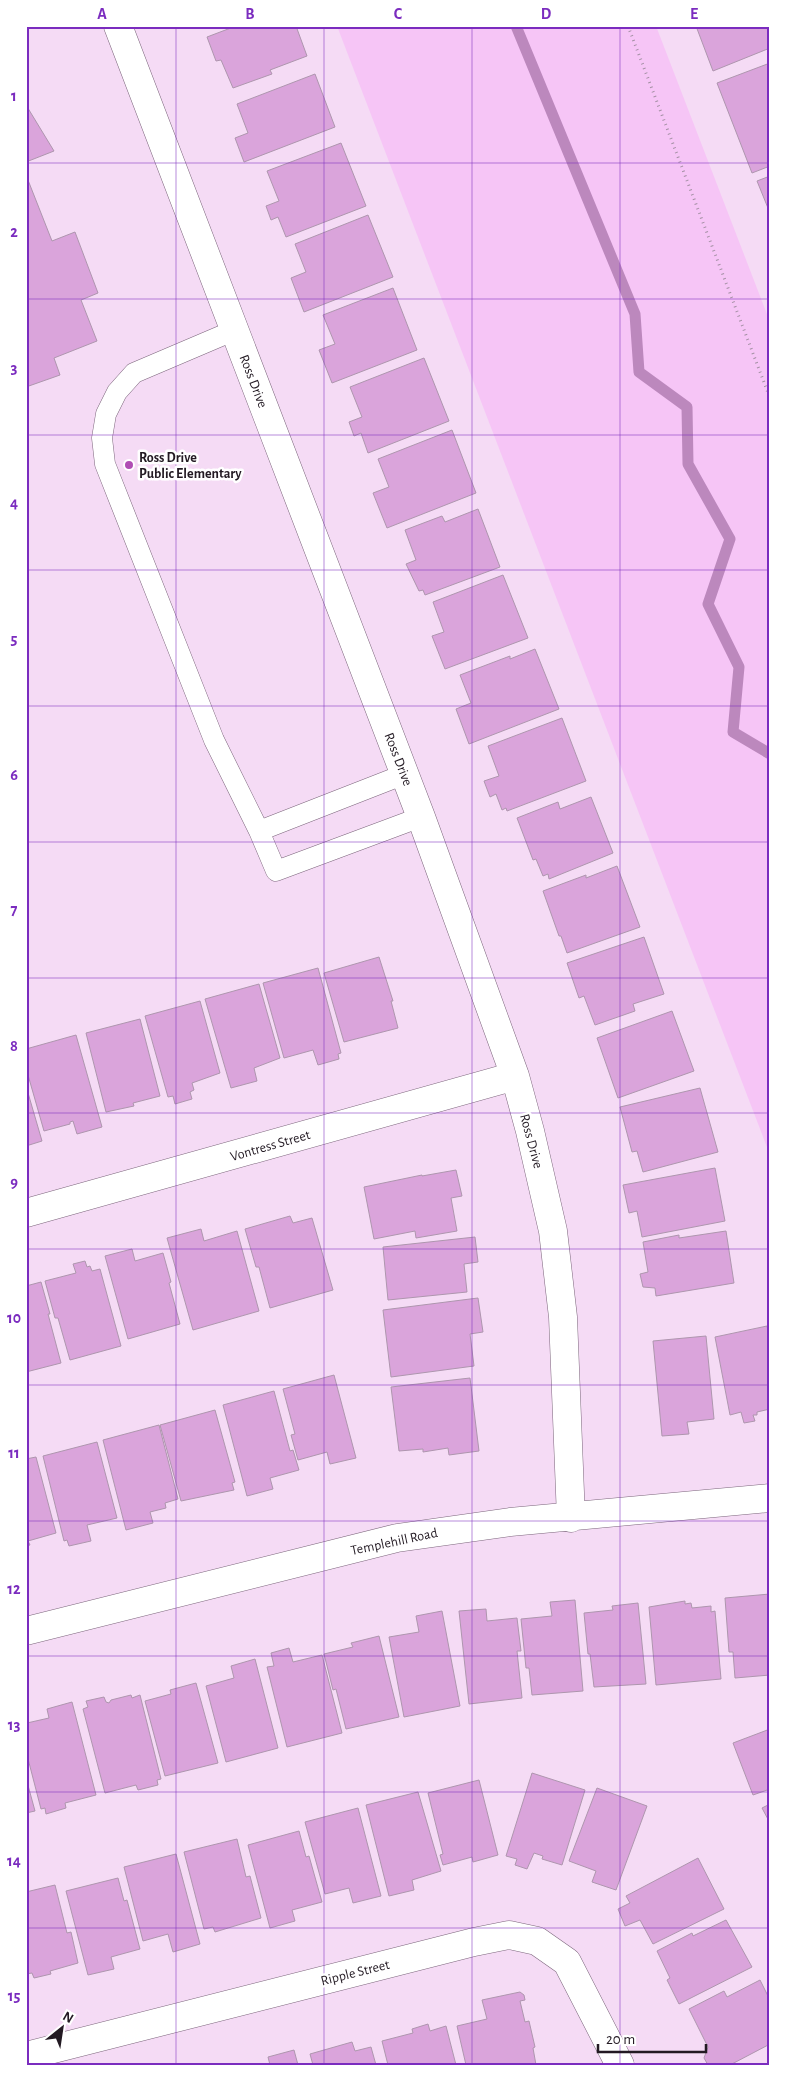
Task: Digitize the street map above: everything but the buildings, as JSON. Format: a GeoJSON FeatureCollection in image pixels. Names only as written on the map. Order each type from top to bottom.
{"type":"FeatureCollection","features":[{"type":"Feature","properties":{"kind":"street","name":"Ross Drive"},"geometry":{"type":"LineString","coordinates":[[118,26],[421,816],[514,1076],[543,1184],[556,1248],[562,1317],[571,1518]]}},
{"type":"Feature","properties":{"kind":"street","name":"Vontress Street"},"geometry":{"type":"LineString","coordinates":[[26,1213],[514,1076]]}},
{"type":"Feature","properties":{"kind":"street","name":"Templehill Road"},"geometry":{"type":"LineString","coordinates":[[26,1631],[397,1538],[510,1522],[571,1518],[770,1498]]}},
{"type":"Feature","properties":{"kind":"street","name":"Ripple Street"},"geometry":{"type":"LineString","coordinates":[[26,2056],[474,1942],[509,1935],[537,1941],[568,1962],[620,2065]]}},
{"type":"Feature","properties":{"kind":"lane"},"geometry":{"type":"LineString","coordinates":[[235,330],[134,373],[117,392],[106,414],[102,438],[105,464],[214,740],[259,831],[276,871],[421,816]]}},
{"type":"Feature","properties":{"kind":"lane"},"geometry":{"type":"LineString","coordinates":[[259,831],[405,774]]}},
{"type":"Feature","properties":{"kind":"path"},"geometry":{"type":"LineString","coordinates":[[628,26],[770,398]]}},
{"type":"Feature","properties":{"kind":"shaded area"},"geometry":{"type":"Polygon","coordinates":[[[337,26],[656,26],[770,322],[770,1155],[337,26]]]}},
{"type":"Feature","properties":{"kind":"waterway"},"geometry":{"type":"LineString","coordinates":[[516,26],[635,314],[639,372],[687,407],[688,464],[730,539],[708,604],[739,667],[733,732],[770,754]]}},
{"type":"Feature","properties":{"kind":"place","name":"Ross Drive Public Elementary"},"geometry":{"type":"Point","coordinates":[129,465]}}]}
